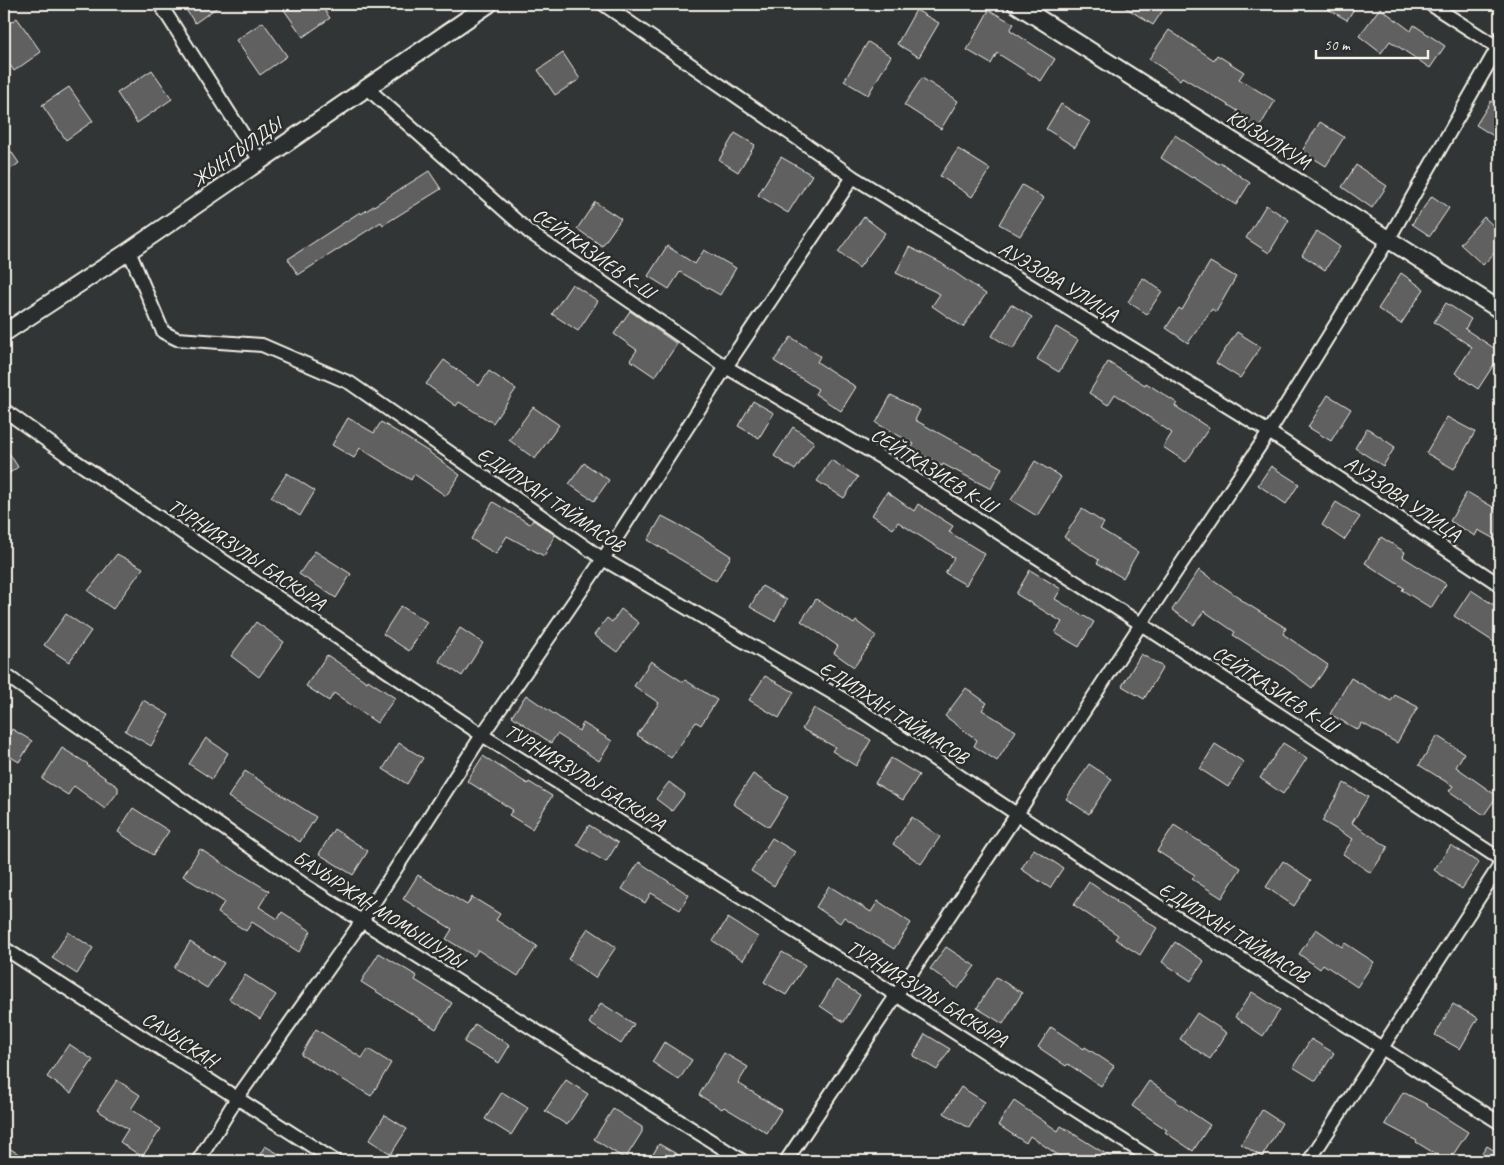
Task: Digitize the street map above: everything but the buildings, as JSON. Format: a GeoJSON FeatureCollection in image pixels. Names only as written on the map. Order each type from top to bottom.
{"type":"FeatureCollection","features":[{"type":"Feature","properties":{"kind":"street"},"geometry":{"type":"LineString","coordinates":[[160,4],[260,161]]}},
{"type":"Feature","properties":{"kind":"street","name":"ЖЫНГЫЛДЫ"},"geometry":{"type":"LineString","coordinates":[[4,332],[129,251],[490,4]]}},
{"type":"Feature","properties":{"kind":"street","name":"АУЭЗОВА УЛИЦА"},"geometry":{"type":"LineString","coordinates":[[603,4],[853,177],[1269,432],[1500,585]]}},
{"type":"Feature","properties":{"kind":"street","name":"КЫЗЫЛКУМ"},"geometry":{"type":"LineString","coordinates":[[1016,4],[1500,310]]}},
{"type":"Feature","properties":{"kind":"street"},"geometry":{"type":"LineString","coordinates":[[786,1161],[1269,432],[1388,240],[1500,45],[1430,4]]}},
{"type":"Feature","properties":{"kind":"street","name":"СЕЙТКАЗИЕВ К-Ш"},"geometry":{"type":"LineString","coordinates":[[367,88],[529,232],[726,367],[887,461],[1141,624],[1500,859]]}},
{"type":"Feature","properties":{"kind":"street"},"geometry":{"type":"LineString","coordinates":[[198,1161],[237,1098],[362,921],[482,735],[603,559],[726,367],[853,177]]}},
{"type":"Feature","properties":{"kind":"street","name":"ЕДИЛХАН ТАЙМАСОВ"},"geometry":{"type":"LineString","coordinates":[[129,251],[163,332],[177,339],[262,345],[350,382],[603,559],[848,702],[1017,814],[1500,1123]]}},
{"type":"Feature","properties":{"kind":"street","name":"ТУРНИЯЗУЛЫ БАСКЫРА"},"geometry":{"type":"LineString","coordinates":[[4,410],[79,464],[482,735],[896,995],[1155,1161]]}},
{"type":"Feature","properties":{"kind":"street","name":"БАУЫРЖАН МОМЫШУЛЫ"},"geometry":{"type":"LineString","coordinates":[[4,674],[306,886],[743,1161]]}},
{"type":"Feature","properties":{"kind":"street"},"geometry":{"type":"LineString","coordinates":[[1309,1161],[1500,865]]}},
{"type":"Feature","properties":{"kind":"street","name":"САУЫСКАН"},"geometry":{"type":"LineString","coordinates":[[4,948],[335,1161]]}}]}
